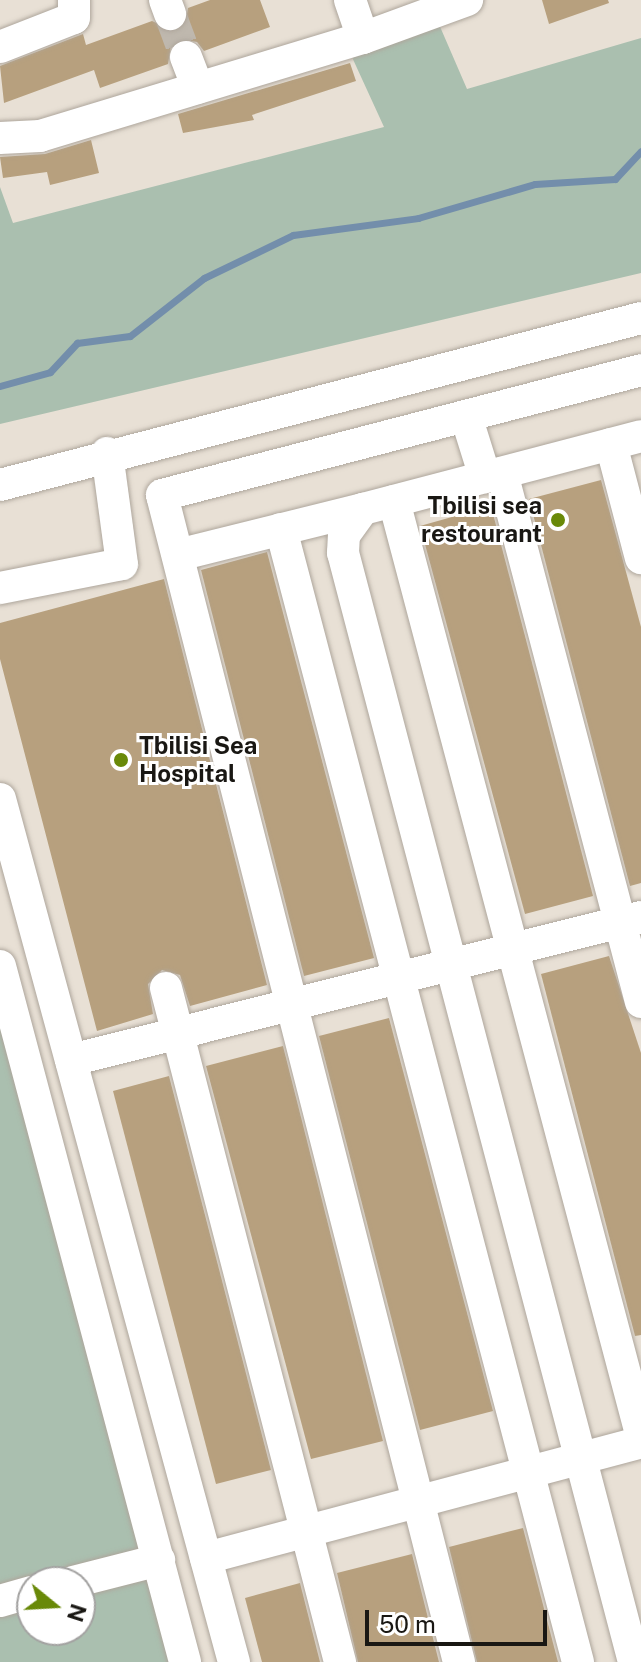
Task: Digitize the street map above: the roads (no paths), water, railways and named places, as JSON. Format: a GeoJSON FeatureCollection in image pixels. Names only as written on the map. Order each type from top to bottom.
{"type":"FeatureCollection","features":[{"type":"Feature","properties":{"kind":"street"},"geometry":{"type":"LineString","coordinates":[[0,47],[74,18],[74,0]]}},
{"type":"Feature","properties":{"kind":"street"},"geometry":{"type":"LineString","coordinates":[[350,0],[363,38]]}},
{"type":"Feature","properties":{"kind":"street"},"geometry":{"type":"LineString","coordinates":[[0,138],[40,136],[363,38],[450,2]]}},
{"type":"Feature","properties":{"kind":"street"},"geometry":{"type":"LineString","coordinates":[[186,57],[198,88]]}},
{"type":"Feature","properties":{"kind":"street"},"geometry":{"type":"LineString","coordinates":[[0,485],[107,453],[641,318]]}},
{"type":"Feature","properties":{"kind":"street"},"geometry":{"type":"LineString","coordinates":[[459,1662],[162,495],[641,370]]}},
{"type":"Feature","properties":{"kind":"street"},"geometry":{"type":"LineString","coordinates":[[466,416],[494,475],[631,920],[641,1002]]}},
{"type":"Feature","properties":{"kind":"street"},"geometry":{"type":"LineString","coordinates":[[178,555],[626,440],[641,558]]}},
{"type":"Feature","properties":{"kind":"street"},"geometry":{"type":"LineString","coordinates":[[0,588],[122,564],[107,453]]}},
{"type":"Feature","properties":{"kind":"street"},"geometry":{"type":"LineString","coordinates":[[394,501],[641,1434]]}},
{"type":"Feature","properties":{"kind":"street"},"geometry":{"type":"LineString","coordinates":[[363,509],[344,535],[343,553],[634,1662]]}},
{"type":"Feature","properties":{"kind":"street"},"geometry":{"type":"LineString","coordinates":[[281,529],[578,1662]]}},
{"type":"Feature","properties":{"kind":"street"},"geometry":{"type":"LineString","coordinates":[[0,799],[234,1662]]}},
{"type":"Feature","properties":{"kind":"street"},"geometry":{"type":"LineString","coordinates":[[71,1060],[631,920]]}},
{"type":"Feature","properties":{"kind":"street"},"geometry":{"type":"LineString","coordinates":[[0,966],[185,1662]]}},
{"type":"Feature","properties":{"kind":"street"},"geometry":{"type":"LineString","coordinates":[[166,988],[340,1662]]}},
{"type":"Feature","properties":{"kind":"street"},"geometry":{"type":"LineString","coordinates":[[206,1558],[641,1442]]}},
{"type":"Feature","properties":{"kind":"street"},"geometry":{"type":"LineString","coordinates":[[96,1576],[159,1560]]}},
{"type":"Feature","properties":{"kind":"waterway"},"geometry":{"type":"LineString","coordinates":[[0,386],[50,372],[77,343],[130,336],[204,278],[293,235],[418,218],[535,184],[615,179],[641,151]]}},
{"type":"Feature","properties":{"kind":"tunnel"},"geometry":{"type":"LineString","coordinates":[[170,14],[186,57]]}},
{"type":"Feature","properties":{"kind":"place","name":"Tbilisi sea restourant"},"geometry":{"type":"Point","coordinates":[558,520]}},
{"type":"Feature","properties":{"kind":"place","name":"Tbilisi Sea Hospital"},"geometry":{"type":"Point","coordinates":[121,760]}}]}
